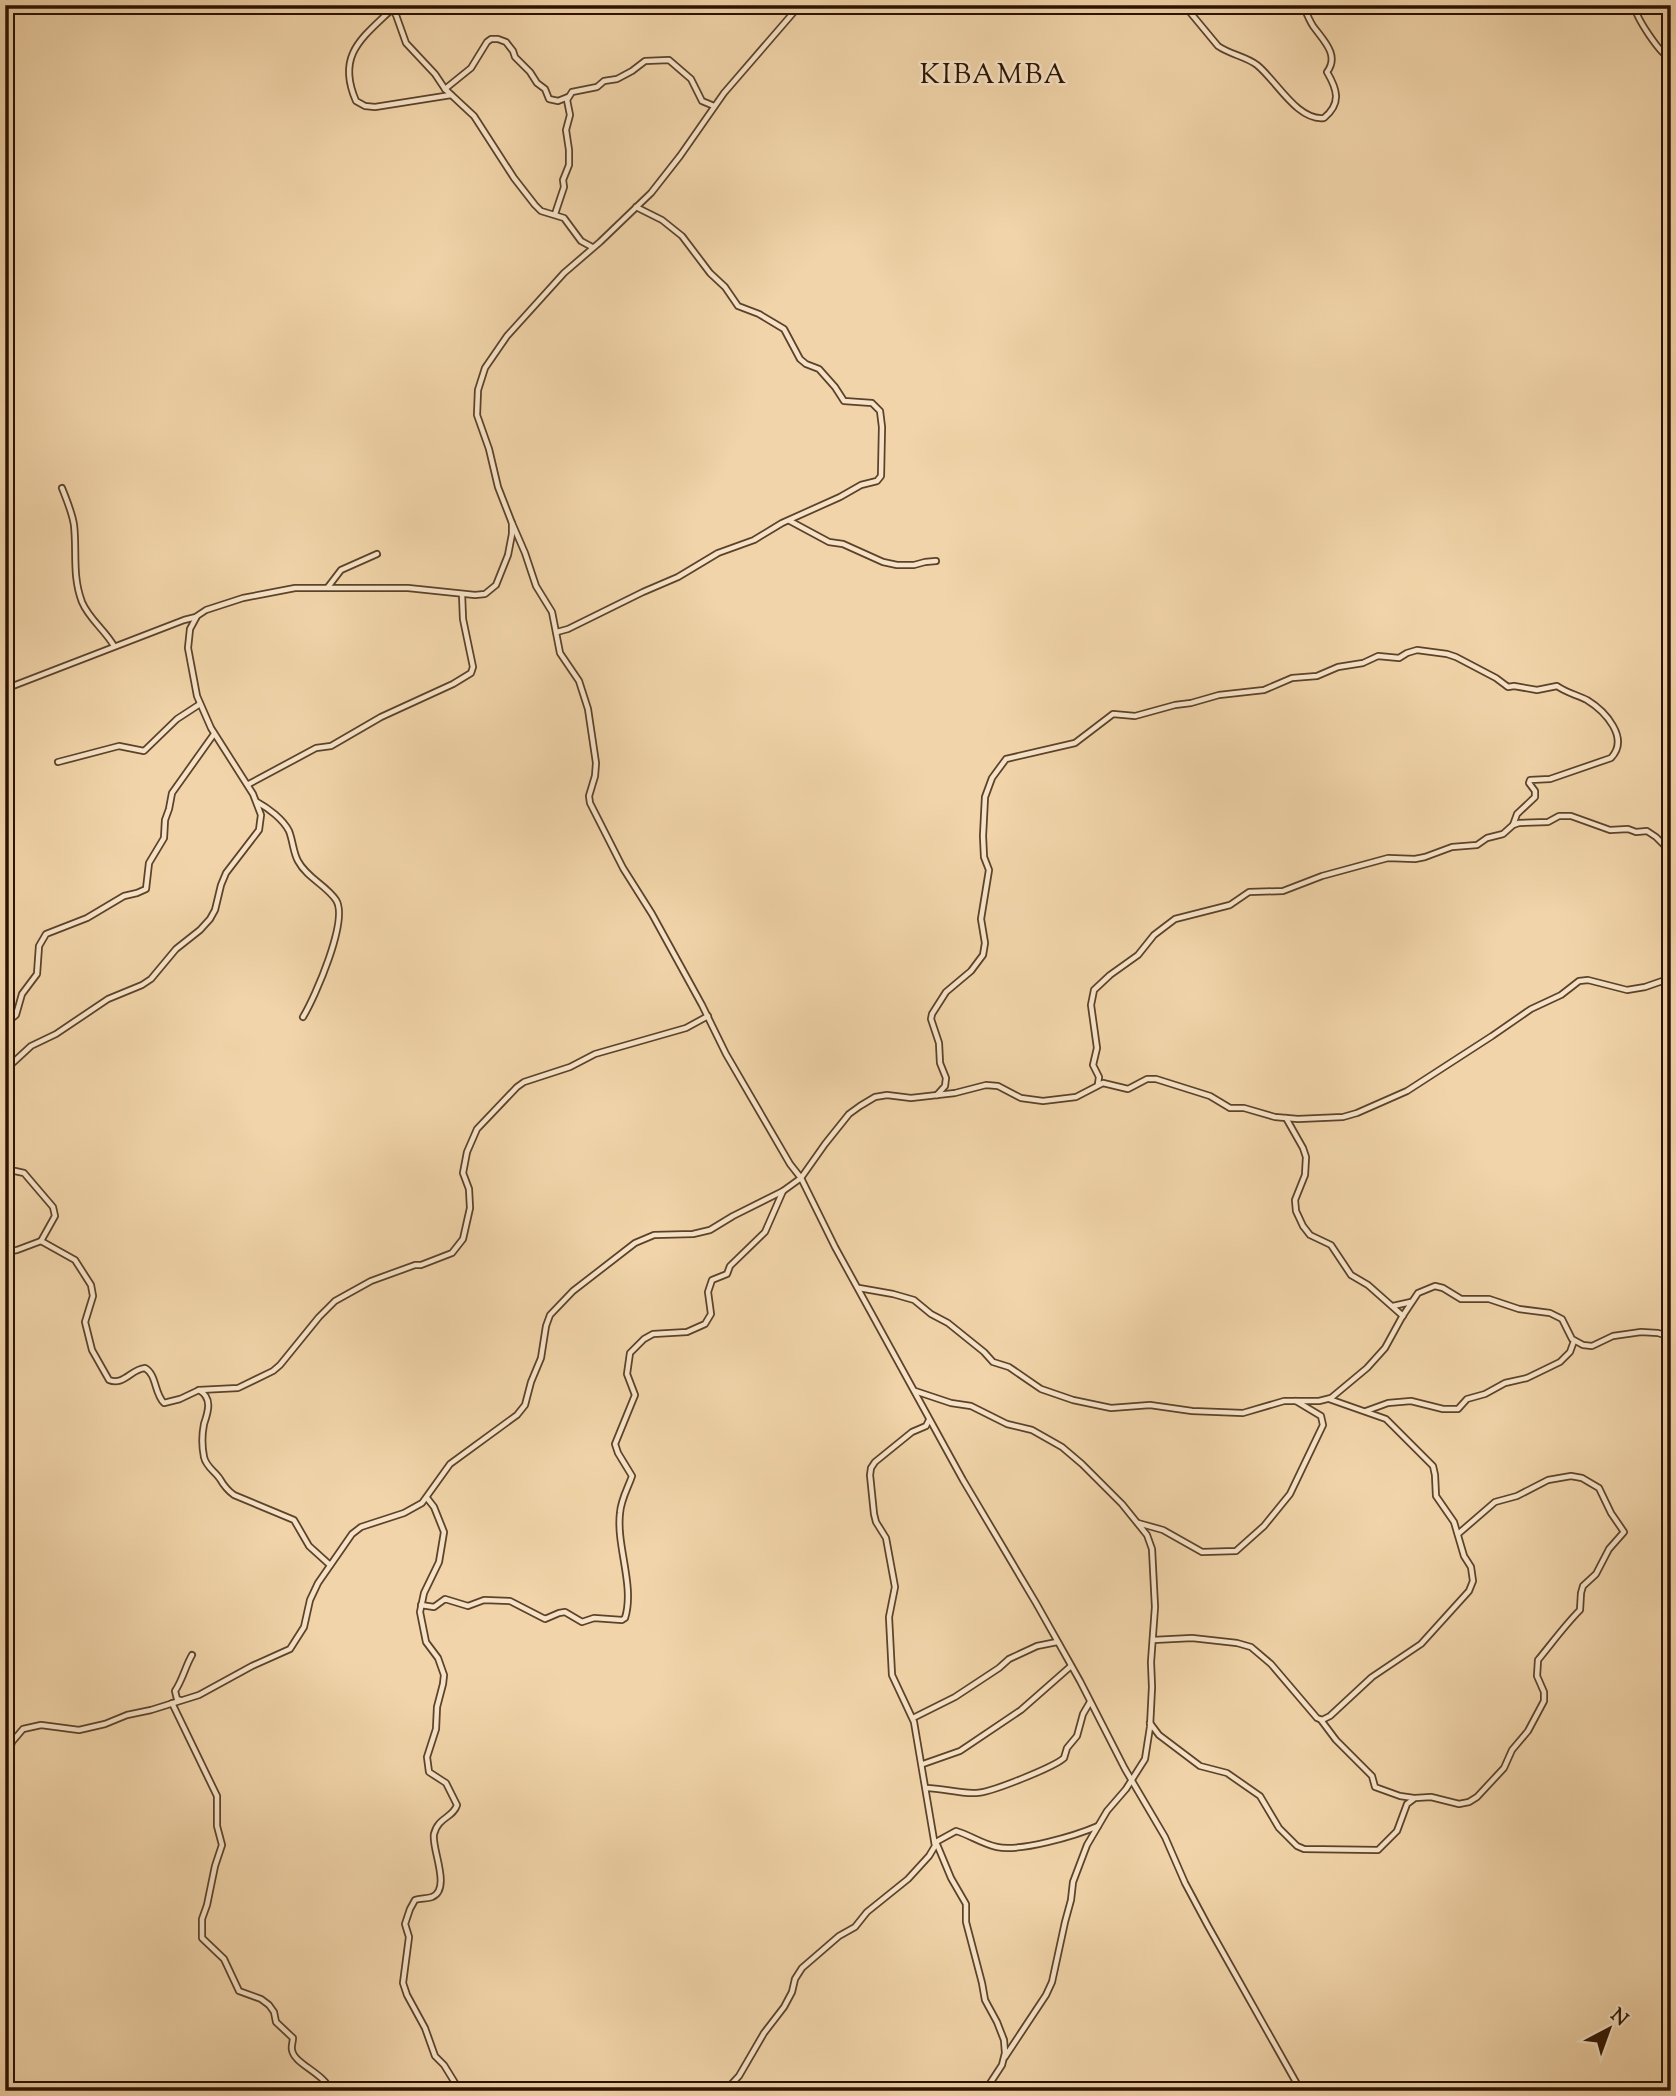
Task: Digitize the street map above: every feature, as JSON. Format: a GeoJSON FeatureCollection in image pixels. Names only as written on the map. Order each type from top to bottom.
{"type":"FeatureCollection","features":[{"type":"Feature","properties":{"kind":"street"},"geometry":{"type":"LineString","coordinates":[[800,5],[740,73],[680,156],[636,207],[564,272],[517,324],[490,359],[480,380],[477,415],[498,487],[526,553],[536,586],[552,612],[560,653],[579,681],[589,710],[597,763],[589,792],[590,803],[623,868],[708,1016],[730,1063],[801,1178],[914,1391],[1071,1666],[1165,1837],[1208,1926],[1301,2091]]}},
{"type":"Feature","properties":{"kind":"street"},"geometry":{"type":"LineString","coordinates":[[1184,5],[1218,46],[1250,60],[1301,112],[1318,119],[1324,118],[1332,108],[1337,93],[1327,72],[1333,64],[1333,58],[1303,5]]}},
{"type":"Feature","properties":{"kind":"street"},"geometry":{"type":"LineString","coordinates":[[1634,5],[1639,20],[1659,50],[1671,59]]}},
{"type":"Feature","properties":{"kind":"street"},"geometry":{"type":"LineString","coordinates":[[452,95],[374,107],[365,106],[356,101],[351,76],[352,53],[357,43],[391,7],[406,43],[445,89],[452,95],[479,123],[514,178],[535,205],[541,211],[567,220],[581,241],[593,248]]}},
{"type":"Feature","properties":{"kind":"street"},"geometry":{"type":"LineString","coordinates":[[445,89],[471,68],[487,42],[498,39],[506,42],[517,60],[545,89],[549,99],[558,101],[575,90],[597,87],[604,81],[623,76],[645,61],[664,60],[672,61],[691,79],[702,101],[715,106]]}},
{"type":"Feature","properties":{"kind":"street"},"geometry":{"type":"LineString","coordinates":[[555,214],[569,165],[566,134],[570,116],[568,97]]}},
{"type":"Feature","properties":{"kind":"street"},"geometry":{"type":"LineString","coordinates":[[557,632],[678,577],[718,553],[754,540],[861,485],[880,478],[880,411],[872,403],[844,401],[820,369],[800,359],[783,329],[759,314],[738,306],[682,236],[662,220],[636,207]]}},
{"type":"Feature","properties":{"kind":"street"},"geometry":{"type":"LineString","coordinates":[[62,488],[74,524],[74,563],[81,598],[85,609],[108,634],[114,646]]}},
{"type":"Feature","properties":{"kind":"street"},"geometry":{"type":"LineString","coordinates":[[790,520],[826,540],[843,544],[890,564],[914,565],[936,561]]}},
{"type":"Feature","properties":{"kind":"street"},"geometry":{"type":"LineString","coordinates":[[5,1070],[31,1046],[56,1034],[108,999],[147,982],[176,949],[200,930],[215,910],[226,873],[259,830],[261,815],[257,802],[214,734],[200,704],[188,648],[190,629],[197,617],[206,610],[257,594],[295,588],[408,588],[485,594],[494,588],[500,576],[510,548],[512,523]]}},
{"type":"Feature","properties":{"kind":"street"},"geometry":{"type":"LineString","coordinates":[[328,587],[341,570],[377,554]]}},
{"type":"Feature","properties":{"kind":"street"},"geometry":{"type":"LineString","coordinates":[[248,785],[316,748],[331,746],[367,724],[471,673],[473,667],[462,594]]}},
{"type":"Feature","properties":{"kind":"street"},"geometry":{"type":"LineString","coordinates":[[5,689],[197,617]]}},
{"type":"Feature","properties":{"kind":"street"},"geometry":{"type":"LineString","coordinates":[[937,1095],[946,1078],[940,1063],[939,1043],[931,1019],[932,1014],[946,992],[971,971],[983,955],[985,943],[981,919],[989,870],[984,857],[985,797],[992,778],[1006,759],[1075,743],[1113,714],[1135,716],[1219,695],[1269,689],[1292,678],[1317,676],[1338,667],[1367,662],[1372,657],[1399,658],[1412,650],[1423,650],[1456,657],[1508,687],[1514,685],[1537,690],[1557,687],[1591,703],[1607,716],[1614,728],[1618,741],[1615,754],[1611,758],[1550,779],[1530,780],[1535,797],[1517,814],[1513,825]]}},
{"type":"Feature","properties":{"kind":"street"},"geometry":{"type":"LineString","coordinates":[[58,762],[119,746],[144,751],[177,719],[200,704]]}},
{"type":"Feature","properties":{"kind":"street"},"geometry":{"type":"LineString","coordinates":[[5,1024],[16,1015],[22,994],[37,974],[39,946],[46,934],[86,918],[124,896],[146,889],[149,863],[164,838],[165,820],[172,793],[214,734]]}},
{"type":"Feature","properties":{"kind":"street"},"geometry":{"type":"LineString","coordinates":[[257,802],[287,827],[301,865],[339,906],[339,919],[320,987],[303,1017]]}},
{"type":"Feature","properties":{"kind":"street"},"geometry":{"type":"LineString","coordinates":[[1097,1085],[1100,1079],[1093,1065],[1097,1048],[1091,1004],[1094,990],[1138,955],[1169,922],[1230,905],[1249,892],[1283,891],[1322,876],[1388,858],[1425,858],[1452,847],[1477,845],[1488,838],[1503,834],[1519,823],[1542,824],[1556,816],[1566,816],[1610,830],[1647,831],[1664,845]]}},
{"type":"Feature","properties":{"kind":"street"},"geometry":{"type":"LineString","coordinates":[[5,1767],[12,1742],[23,1729],[41,1725],[68,1730],[85,1729],[172,1703],[201,1694],[252,1665],[290,1649],[304,1627],[312,1595],[347,1539],[356,1530],[404,1513],[427,1497],[450,1464],[521,1412],[541,1359],[548,1318],[573,1291],[641,1240],[654,1235],[690,1235],[710,1230],[783,1191],[801,1178],[838,1126],[860,1105],[884,1095],[906,1098],[937,1095],[962,1092],[982,1085],[1002,1087],[1021,1098],[1043,1101],[1076,1097],[1106,1083],[1128,1089],[1144,1080],[1156,1079],[1210,1096],[1230,1108],[1244,1108],[1298,1119],[1347,1116],[1401,1095],[1479,1046],[1531,1009],[1561,995],[1580,981],[1588,980],[1622,990],[1633,990],[1671,978]]}},
{"type":"Feature","properties":{"kind":"street"},"geometry":{"type":"LineString","coordinates":[[41,1241],[75,1259],[91,1285],[93,1296],[85,1322],[92,1350],[109,1380],[122,1380],[138,1369],[147,1369],[152,1374],[160,1399],[164,1403],[199,1390],[239,1388],[280,1365],[318,1317],[335,1301],[372,1280],[421,1265],[455,1250],[463,1239],[470,1208],[469,1189],[463,1171],[467,1152],[477,1129],[516,1087],[595,1055],[686,1028],[708,1016]]}},
{"type":"Feature","properties":{"kind":"street"},"geometry":{"type":"LineString","coordinates":[[1286,1118],[1306,1157],[1305,1175],[1294,1204],[1303,1226],[1310,1235],[1331,1245],[1351,1275],[1403,1316]]}},
{"type":"Feature","properties":{"kind":"street"},"geometry":{"type":"LineString","coordinates":[[5,1172],[24,1173],[53,1207],[55,1216],[41,1241],[5,1252]]}},
{"type":"Feature","properties":{"kind":"street"},"geometry":{"type":"LineString","coordinates":[[421,1605],[434,1607],[443,1599],[468,1606],[484,1600],[506,1600],[545,1619],[562,1612],[567,1612],[582,1622],[594,1618],[625,1618],[627,1600],[620,1512],[625,1490],[632,1476],[615,1444],[635,1395],[628,1374],[628,1358],[633,1349],[649,1336],[674,1331],[687,1332],[709,1320],[711,1312],[708,1292],[712,1280],[727,1274],[730,1266],[765,1232],[783,1191]]}},
{"type":"Feature","properties":{"kind":"street"},"geometry":{"type":"LineString","coordinates":[[857,1287],[914,1300],[934,1316],[948,1322],[993,1362],[1009,1367],[1041,1390],[1073,1401],[1111,1408],[1148,1405],[1237,1413],[1284,1401],[1328,1399],[1386,1419],[1433,1466],[1437,1498],[1458,1534],[1465,1558],[1471,1567],[1473,1581],[1469,1591],[1421,1644],[1372,1677],[1330,1716],[1321,1720]]}},
{"type":"Feature","properties":{"kind":"street"},"geometry":{"type":"LineString","coordinates":[[1328,1399],[1374,1360],[1391,1339],[1412,1302],[1422,1291],[1432,1287],[1441,1287],[1460,1299],[1489,1299],[1519,1309],[1550,1313],[1562,1319],[1574,1341],[1580,1345],[1592,1346],[1614,1336],[1641,1332],[1671,1337]]}},
{"type":"Feature","properties":{"kind":"street"},"geometry":{"type":"LineString","coordinates":[[1393,1306],[1412,1302]]}},
{"type":"Feature","properties":{"kind":"street"},"geometry":{"type":"LineString","coordinates":[[1366,1411],[1388,1403],[1411,1401],[1443,1409],[1458,1409],[1466,1399],[1485,1394],[1505,1382],[1527,1378],[1560,1362],[1570,1352],[1574,1341]]}},
{"type":"Feature","properties":{"kind":"street"},"geometry":{"type":"LineString","coordinates":[[199,1390],[204,1393],[209,1413],[204,1427],[204,1455],[211,1470],[226,1489],[234,1494],[293,1520],[309,1546],[330,1565]]}},
{"type":"Feature","properties":{"kind":"street"},"geometry":{"type":"LineString","coordinates":[[914,1391],[951,1403],[971,1406],[1007,1424],[1027,1428],[1074,1457],[1138,1523],[1147,1535],[1152,1549],[1155,1607],[1150,1723],[1144,1761],[1107,1811],[1087,1845],[1073,1882],[1051,1987],[985,2091]]}},
{"type":"Feature","properties":{"kind":"street"},"geometry":{"type":"LineString","coordinates":[[1138,1523],[1163,1530],[1202,1552],[1236,1552],[1264,1527],[1290,1494],[1323,1425],[1321,1416],[1296,1400]]}},
{"type":"Feature","properties":{"kind":"street"},"geometry":{"type":"LineString","coordinates":[[929,1418],[928,1425],[912,1432],[875,1461],[870,1471],[874,1518],[886,1538],[895,1587],[889,1618],[891,1675],[912,1718],[936,1842],[951,1878],[966,1904],[966,1922],[985,2000],[998,2022],[1004,2040],[1005,2057]]}},
{"type":"Feature","properties":{"kind":"street"},"geometry":{"type":"LineString","coordinates":[[1153,1640],[1192,1638],[1251,1647],[1271,1664],[1336,1740],[1373,1777],[1375,1787],[1400,1797],[1431,1797],[1459,1804],[1469,1802],[1504,1768],[1512,1750],[1528,1731],[1544,1701],[1544,1692],[1537,1676],[1538,1660],[1559,1636],[1570,1618],[1580,1610],[1583,1586],[1594,1576],[1609,1549],[1624,1532],[1599,1488],[1582,1478],[1571,1476],[1548,1480],[1517,1496],[1495,1502],[1458,1534]]}},
{"type":"Feature","properties":{"kind":"street"},"geometry":{"type":"LineString","coordinates":[[427,1497],[444,1532],[439,1562],[424,1591],[421,1605],[420,1619],[425,1637],[440,1662],[444,1679],[437,1707],[436,1729],[427,1757],[431,1774],[446,1783],[457,1805],[454,1812],[440,1821],[435,1832],[439,1889],[433,1896],[415,1900],[406,1920],[409,1941],[403,1981],[407,1995],[428,2033],[435,2056],[460,2091]]}},
{"type":"Feature","properties":{"kind":"street"},"geometry":{"type":"LineString","coordinates":[[912,1718],[955,1697],[1009,1659],[1037,1646],[1057,1642]]}},
{"type":"Feature","properties":{"kind":"street"},"geometry":{"type":"LineString","coordinates":[[180,1700],[177,1699],[175,1691],[182,1682],[192,1655]]}},
{"type":"Feature","properties":{"kind":"street"},"geometry":{"type":"LineString","coordinates":[[923,1764],[960,1751],[1021,1710],[1071,1666]]}},
{"type":"Feature","properties":{"kind":"street"},"geometry":{"type":"LineString","coordinates":[[926,1788],[979,1794],[1056,1765],[1064,1758],[1068,1747],[1076,1738],[1090,1701]]}},
{"type":"Feature","properties":{"kind":"street"},"geometry":{"type":"LineString","coordinates":[[172,1703],[217,1796],[217,1824],[222,1845],[202,1919],[202,1938],[224,1959],[239,1991],[269,2005],[276,2022],[293,2038],[292,2050],[298,2060],[315,2070],[331,2091]]}},
{"type":"Feature","properties":{"kind":"street"},"geometry":{"type":"LineString","coordinates":[[1150,1723],[1157,1733],[1200,1766],[1227,1773],[1260,1796],[1279,1828],[1297,1846],[1304,1849],[1378,1850],[1397,1830],[1407,1804],[1415,1798]]}},
{"type":"Feature","properties":{"kind":"street"},"geometry":{"type":"LineString","coordinates":[[1149,1732],[1157,1733]]}},
{"type":"Feature","properties":{"kind":"street"},"geometry":{"type":"LineString","coordinates":[[1400,1797],[1407,1804]]}},
{"type":"Feature","properties":{"kind":"street"},"geometry":{"type":"LineString","coordinates":[[725,2091],[740,2076],[767,2028],[784,2007],[802,1968],[839,1936],[855,1927],[867,1912],[908,1879],[929,1856],[936,1842],[956,1831],[997,1847],[1030,1846],[1100,1825]]}},
{"type":"Feature","properties":{"kind":"district","name":"KIBAMBA"},"geometry":{"type":"Point","coordinates":[994,73]}}]}
